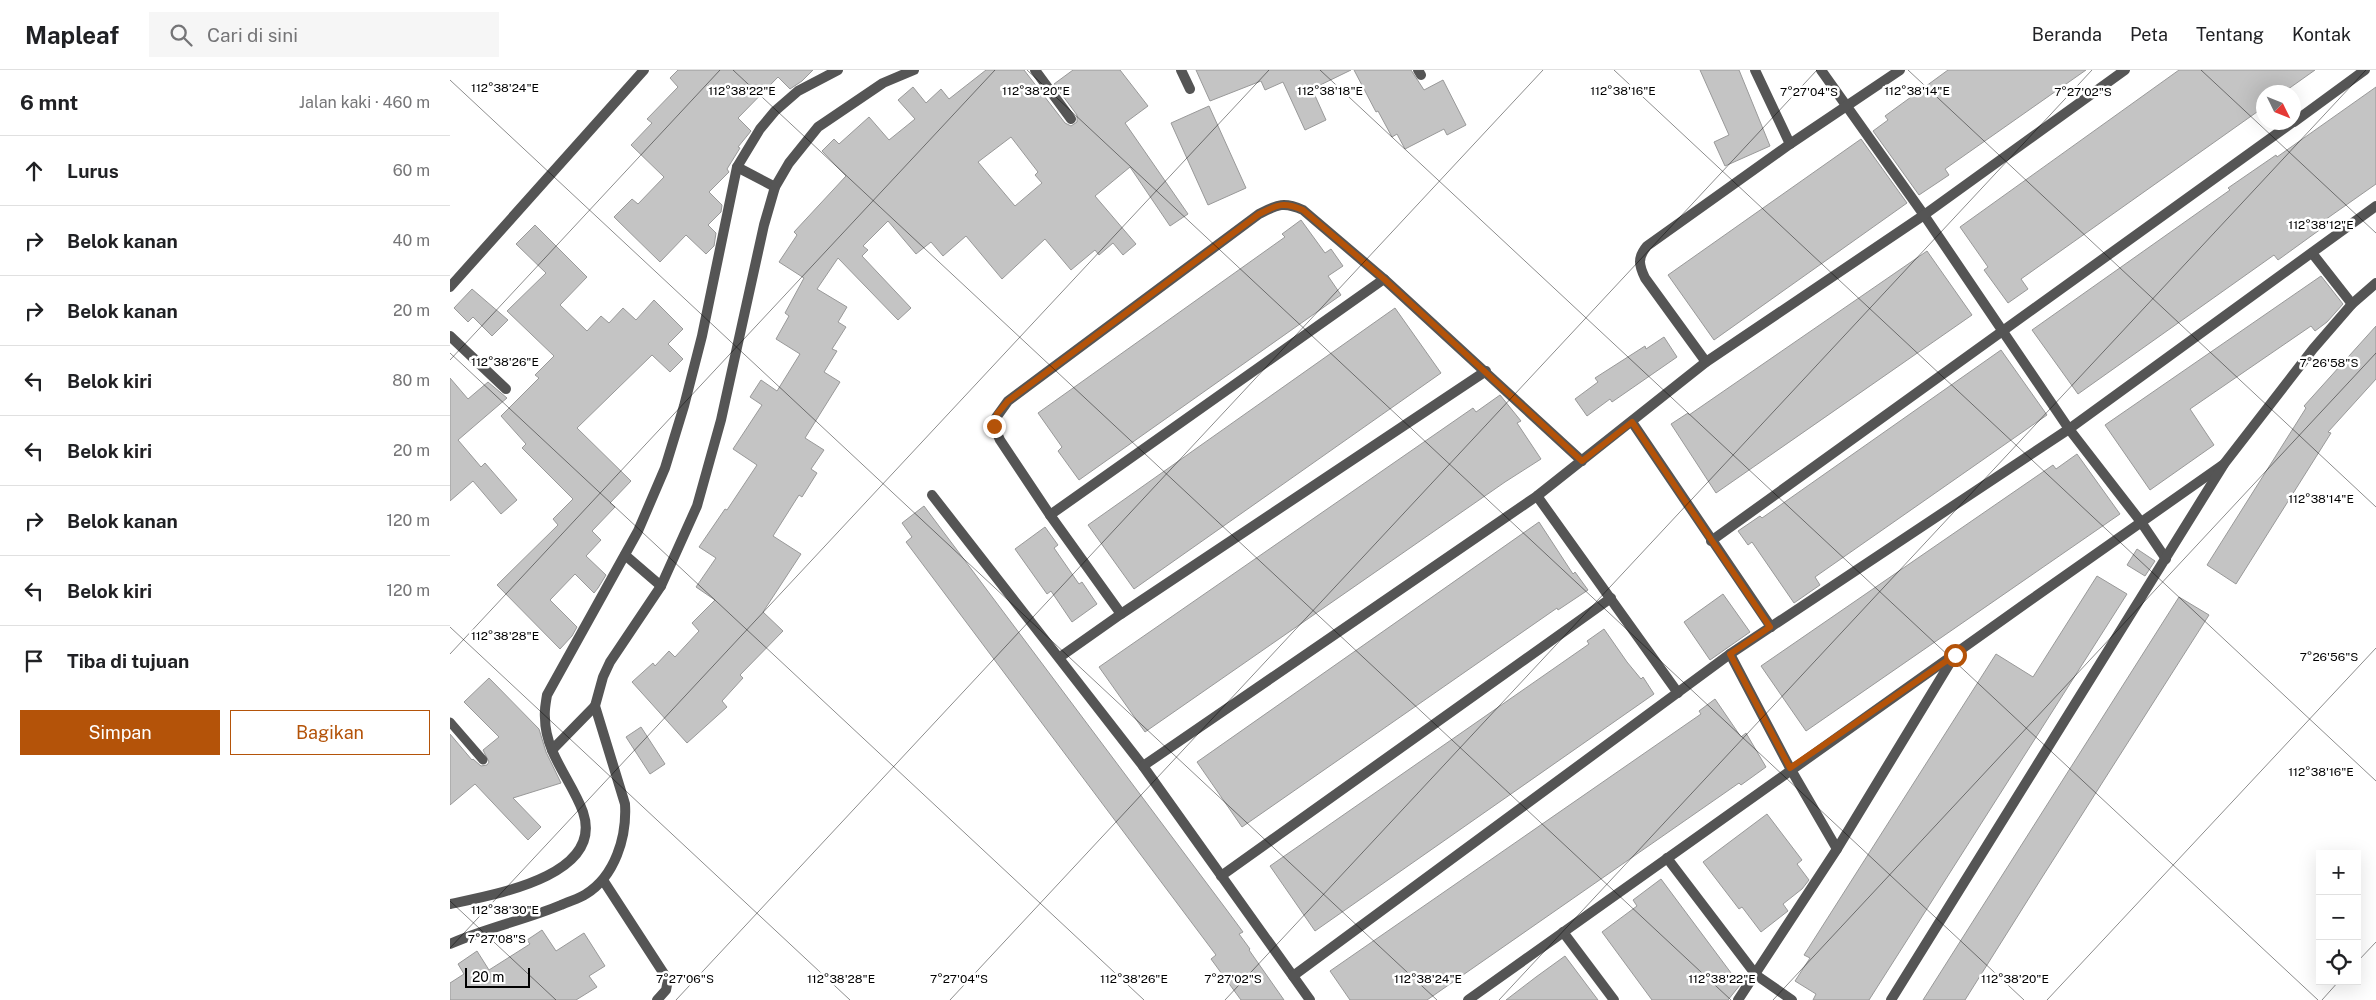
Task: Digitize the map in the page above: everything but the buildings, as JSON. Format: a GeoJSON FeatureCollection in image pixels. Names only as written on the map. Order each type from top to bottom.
{"type":"FeatureCollection","features":[{"type":"Feature","properties":{"kind":"street"},"geometry":{"type":"LineString","coordinates":[[450,286],[644,70]]}},
{"type":"Feature","properties":{"kind":"street"},"geometry":{"type":"LineString","coordinates":[[450,904],[525,886],[566,865],[577,854],[583,842],[586,829],[584,813],[552,750],[544,718],[547,695],[627,558],[665,468],[684,406],[702,336],[742,168],[760,129],[775,111],[798,91],[838,70]]}},
{"type":"Feature","properties":{"kind":"street"},"geometry":{"type":"LineString","coordinates":[[1035,70],[1071,119]]}},
{"type":"Feature","properties":{"kind":"street"},"geometry":{"type":"LineString","coordinates":[[1181,70],[1190,89]]}},
{"type":"Feature","properties":{"kind":"street"},"geometry":{"type":"LineString","coordinates":[[1755,70],[1790,144]]}},
{"type":"Feature","properties":{"kind":"street"},"geometry":{"type":"LineString","coordinates":[[1821,70],[1924,215],[2070,429],[2141,522],[2166,559]]}},
{"type":"Feature","properties":{"kind":"street"},"geometry":{"type":"LineString","coordinates":[[1706,362],[1639,266],[1642,252],[1647,246],[1790,144],[1900,70]]}},
{"type":"Feature","properties":{"kind":"street"},"geometry":{"type":"LineString","coordinates":[[1143,766],[1537,496],[1706,362],[1924,215],[2126,70]]}},
{"type":"Feature","properties":{"kind":"street"},"geometry":{"type":"LineString","coordinates":[[2301,116],[2366,70]]}},
{"type":"Feature","properties":{"kind":"street"},"geometry":{"type":"LineString","coordinates":[[552,750],[595,706],[603,677],[610,662],[661,586],[697,506],[721,420],[764,225],[776,187],[789,163],[818,127],[883,84],[910,71]]}},
{"type":"Feature","properties":{"kind":"street"},"geometry":{"type":"LineString","coordinates":[[1711,541],[2004,332],[2282,130]]}},
{"type":"Feature","properties":{"kind":"street"},"geometry":{"type":"LineString","coordinates":[[742,168],[776,187]]}},
{"type":"Feature","properties":{"kind":"street"},"geometry":{"type":"LineString","coordinates":[[1121,614],[1050,515],[1000,440],[994,426],[997,414],[1008,401],[1259,214],[1278,205],[1290,204],[1303,210],[1384,279],[1582,461]]}},
{"type":"Feature","properties":{"kind":"street"},"geometry":{"type":"LineString","coordinates":[[1293,976],[1730,654],[2070,429],[2376,206]]}},
{"type":"Feature","properties":{"kind":"street"},"geometry":{"type":"LineString","coordinates":[[2312,253],[2352,304]]}},
{"type":"Feature","properties":{"kind":"street"},"geometry":{"type":"LineString","coordinates":[[1050,515],[1384,279]]}},
{"type":"Feature","properties":{"kind":"street"},"geometry":{"type":"LineString","coordinates":[[1891,1000],[2224,464],[2313,348],[2352,304],[2376,282]]}},
{"type":"Feature","properties":{"kind":"street"},"geometry":{"type":"LineString","coordinates":[[450,336],[506,389]]}},
{"type":"Feature","properties":{"kind":"street"},"geometry":{"type":"LineString","coordinates":[[1060,657],[1121,614],[1486,371]]}},
{"type":"Feature","properties":{"kind":"street"},"geometry":{"type":"LineString","coordinates":[[1632,422],[1770,627]]}},
{"type":"Feature","properties":{"kind":"street"},"geometry":{"type":"LineString","coordinates":[[1469,1000],[1790,768],[1955,655],[2224,464]]}},
{"type":"Feature","properties":{"kind":"street"},"geometry":{"type":"LineString","coordinates":[[932,495],[1143,766],[1310,1000]]}},
{"type":"Feature","properties":{"kind":"street"},"geometry":{"type":"LineString","coordinates":[[1537,496],[1678,694]]}},
{"type":"Feature","properties":{"kind":"street"},"geometry":{"type":"LineString","coordinates":[[627,558],[661,586]]}},
{"type":"Feature","properties":{"kind":"street"},"geometry":{"type":"LineString","coordinates":[[1221,876],[1611,598]]}},
{"type":"Feature","properties":{"kind":"street"},"geometry":{"type":"LineString","coordinates":[[1730,654],[1790,768],[1837,849]]}},
{"type":"Feature","properties":{"kind":"street"},"geometry":{"type":"LineString","coordinates":[[1738,1000],[1837,849],[1955,655]]}},
{"type":"Feature","properties":{"kind":"street"},"geometry":{"type":"LineString","coordinates":[[450,944],[552,909],[586,894],[603,880],[614,863],[626,817],[625,804],[595,706]]}},
{"type":"Feature","properties":{"kind":"street"},"geometry":{"type":"LineString","coordinates":[[1666,858],[1756,975],[1792,1000]]}},
{"type":"Feature","properties":{"kind":"street"},"geometry":{"type":"LineString","coordinates":[[603,880],[668,980],[666,990],[657,1000]]}},
{"type":"Feature","properties":{"kind":"street"},"geometry":{"type":"LineString","coordinates":[[1563,932],[1614,1000]]}},
{"type":"Feature","properties":{"kind":"lane"},"geometry":{"type":"LineString","coordinates":[[450,722],[483,760]]}},
{"type":"Feature","properties":{"kind":"route"},"geometry":{"type":"LineString","coordinates":[[994,426],[997,414],[1008,401],[1259,214],[1278,205],[1290,204],[1303,210],[1384,279],[1582,461],[1632,422],[1770,627],[1730,654],[1790,768],[1955,655]]}}]}
